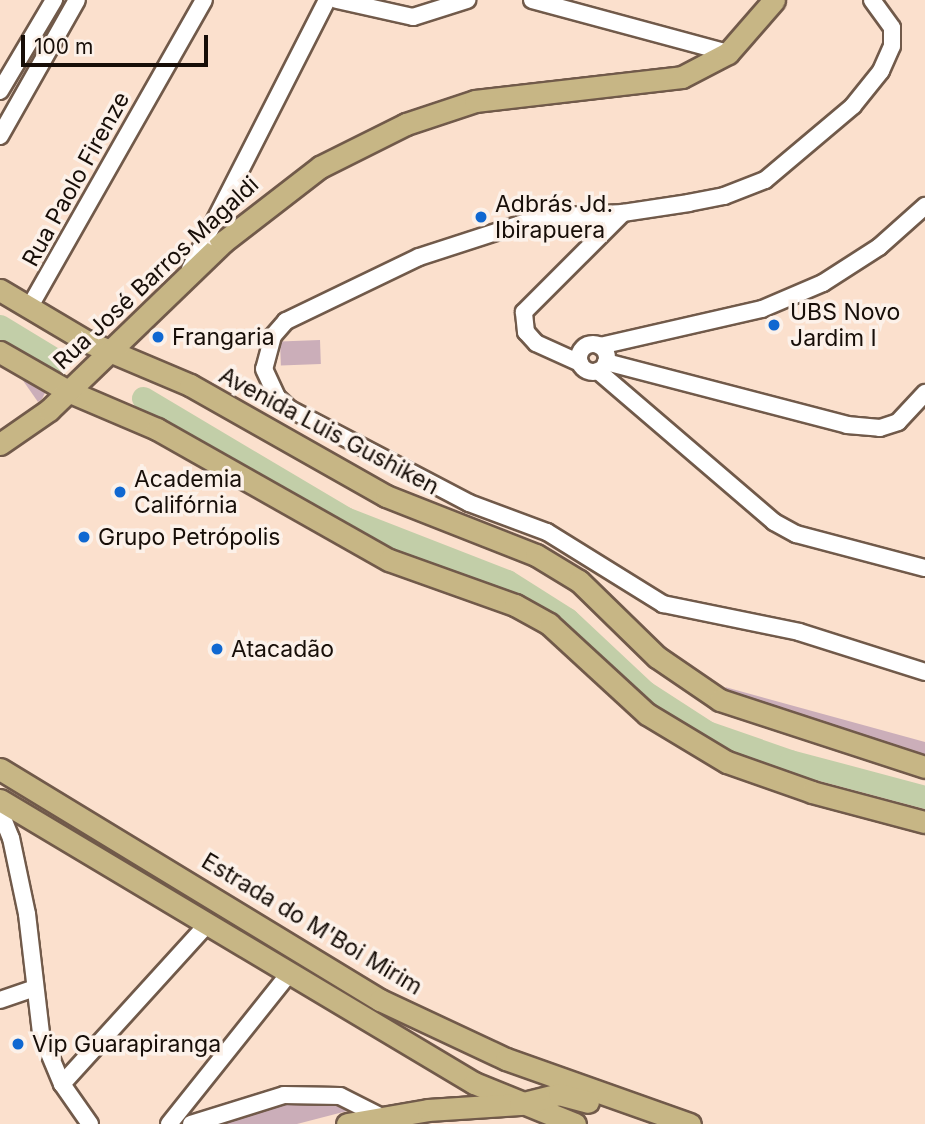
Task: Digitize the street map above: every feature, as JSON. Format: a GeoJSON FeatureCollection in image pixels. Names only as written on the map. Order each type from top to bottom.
{"type":"FeatureCollection","features":[{"type":"Feature","properties":{"kind":"main road","name":"Rua José Barros Magaldi"},"geometry":{"type":"LineString","coordinates":[[0,444],[68,391],[106,351],[223,242],[320,166],[440,110],[506,94],[682,77],[728,53],[774,0]]}},
{"type":"Feature","properties":{"kind":"main road","name":"Avenida Luis Gushiken"},"geometry":{"type":"LineString","coordinates":[[0,290],[106,351],[190,385],[386,496],[536,555],[611,608],[657,657],[720,699],[925,767]]}},
{"type":"Feature","properties":{"kind":"main road"},"geometry":{"type":"LineString","coordinates":[[0,352],[68,391],[157,429],[389,560],[515,604],[549,624],[647,714],[727,762],[812,792],[925,822]]}},
{"type":"Feature","properties":{"kind":"main road","name":"Estrada do M'Boi Mirim"},"geometry":{"type":"LineString","coordinates":[[0,769],[380,1000],[506,1059],[690,1124]]}},
{"type":"Feature","properties":{"kind":"main road"},"geometry":{"type":"LineString","coordinates":[[0,800],[288,975],[474,1083],[520,1104],[575,1124]]}},
{"type":"Feature","properties":{"kind":"main road"},"geometry":{"type":"LineString","coordinates":[[471,1108],[474,1083]]}},
{"type":"Feature","properties":{"kind":"main road"},"geometry":{"type":"LineString","coordinates":[[347,1124],[382,1117],[520,1104],[559,1094],[656,1124]]}},
{"type":"Feature","properties":{"kind":"main road"},"geometry":{"type":"LineString","coordinates":[[471,1108],[569,1124]]}},
{"type":"Feature","properties":{"kind":"street"},"geometry":{"type":"LineString","coordinates":[[0,91],[54,0]]}},
{"type":"Feature","properties":{"kind":"street"},"geometry":{"type":"LineString","coordinates":[[0,136],[77,0]]}},
{"type":"Feature","properties":{"kind":"street","name":"Rua Paolo Firenze"},"geometry":{"type":"LineString","coordinates":[[29,308],[204,0]]}},
{"type":"Feature","properties":{"kind":"street"},"geometry":{"type":"LineString","coordinates":[[189,272],[327,0]]}},
{"type":"Feature","properties":{"kind":"street"},"geometry":{"type":"LineString","coordinates":[[337,0],[413,17],[467,0]]}},
{"type":"Feature","properties":{"kind":"street"},"geometry":{"type":"LineString","coordinates":[[532,0],[728,53]]}},
{"type":"Feature","properties":{"kind":"street"},"geometry":{"type":"LineString","coordinates":[[872,0],[892,27],[892,46],[881,71],[853,106],[821,136],[765,180],[724,196],[622,213],[542,217],[418,257],[286,321],[267,351],[267,378],[290,409],[469,503],[547,532],[663,604],[799,632],[925,672]]}},
{"type":"Feature","properties":{"kind":"street"},"geometry":{"type":"LineString","coordinates":[[622,213],[524,312],[526,332],[543,347],[581,356],[600,346],[762,309],[811,288],[879,247],[925,206]]}},
{"type":"Feature","properties":{"kind":"street"},"geometry":{"type":"LineString","coordinates":[[219,211],[223,242]]}},
{"type":"Feature","properties":{"kind":"street"},"geometry":{"type":"LineString","coordinates":[[600,346],[602,367],[626,396],[774,522],[796,534],[925,568]]}},
{"type":"Feature","properties":{"kind":"street"},"geometry":{"type":"LineString","coordinates":[[581,356],[584,369],[628,369],[847,425],[880,428],[898,422],[925,393]]}},
{"type":"Feature","properties":{"kind":"street"},"geometry":{"type":"LineString","coordinates":[[536,555],[547,532]]}},
{"type":"Feature","properties":{"kind":"street"},"geometry":{"type":"LineString","coordinates":[[0,811],[11,838],[27,914],[41,1034],[62,1084],[90,1124]]}},
{"type":"Feature","properties":{"kind":"street"},"geometry":{"type":"LineString","coordinates":[[62,1084],[206,926]]}},
{"type":"Feature","properties":{"kind":"street"},"geometry":{"type":"LineString","coordinates":[[169,1124],[288,975]]}},
{"type":"Feature","properties":{"kind":"street"},"geometry":{"type":"LineString","coordinates":[[0,1000],[35,988]]}},
{"type":"Feature","properties":{"kind":"street"},"geometry":{"type":"LineString","coordinates":[[191,1124],[284,1095],[340,1096],[382,1117]]}},
{"type":"Feature","properties":{"kind":"shaded area"},"geometry":{"type":"Polygon","coordinates":[[[320,340],[321,364],[281,365],[280,341],[320,340]]]}},
{"type":"Feature","properties":{"kind":"shaded area"},"geometry":{"type":"Polygon","coordinates":[[[17,372],[47,389],[42,399],[38,402],[17,372]]]}},
{"type":"Feature","properties":{"kind":"shaded area"},"geometry":{"type":"Polygon","coordinates":[[[725,687],[925,742],[925,757],[730,693],[725,687]]]}},
{"type":"Feature","properties":{"kind":"shaded area"},"geometry":{"type":"Polygon","coordinates":[[[298,1097],[345,1101],[351,1110],[297,1124],[208,1124],[298,1097]]]}},
{"type":"Feature","properties":{"kind":"waterway"},"geometry":{"type":"LineString","coordinates":[[0,326],[56,360]]}},
{"type":"Feature","properties":{"kind":"waterway"},"geometry":{"type":"LineString","coordinates":[[143,398],[345,518],[507,581],[567,619],[645,692],[707,732],[790,761],[925,797]]}},
{"type":"Feature","properties":{"kind":"place","name":"Adbrás Jd. Ibirapuera"},"geometry":{"type":"Point","coordinates":[481,217]}},
{"type":"Feature","properties":{"kind":"place","name":"UBS Novo Jardim I"},"geometry":{"type":"Point","coordinates":[774,325]}},
{"type":"Feature","properties":{"kind":"place","name":"Frangaria"},"geometry":{"type":"Point","coordinates":[158,337]}},
{"type":"Feature","properties":{"kind":"place","name":"Academia Califórnia"},"geometry":{"type":"Point","coordinates":[120,492]}},
{"type":"Feature","properties":{"kind":"place","name":"Grupo Petrópolis"},"geometry":{"type":"Point","coordinates":[84,537]}},
{"type":"Feature","properties":{"kind":"place","name":"Atacadão"},"geometry":{"type":"Point","coordinates":[217,649]}},
{"type":"Feature","properties":{"kind":"place","name":"Vip Guarapiranga"},"geometry":{"type":"Point","coordinates":[18,1044]}}]}
